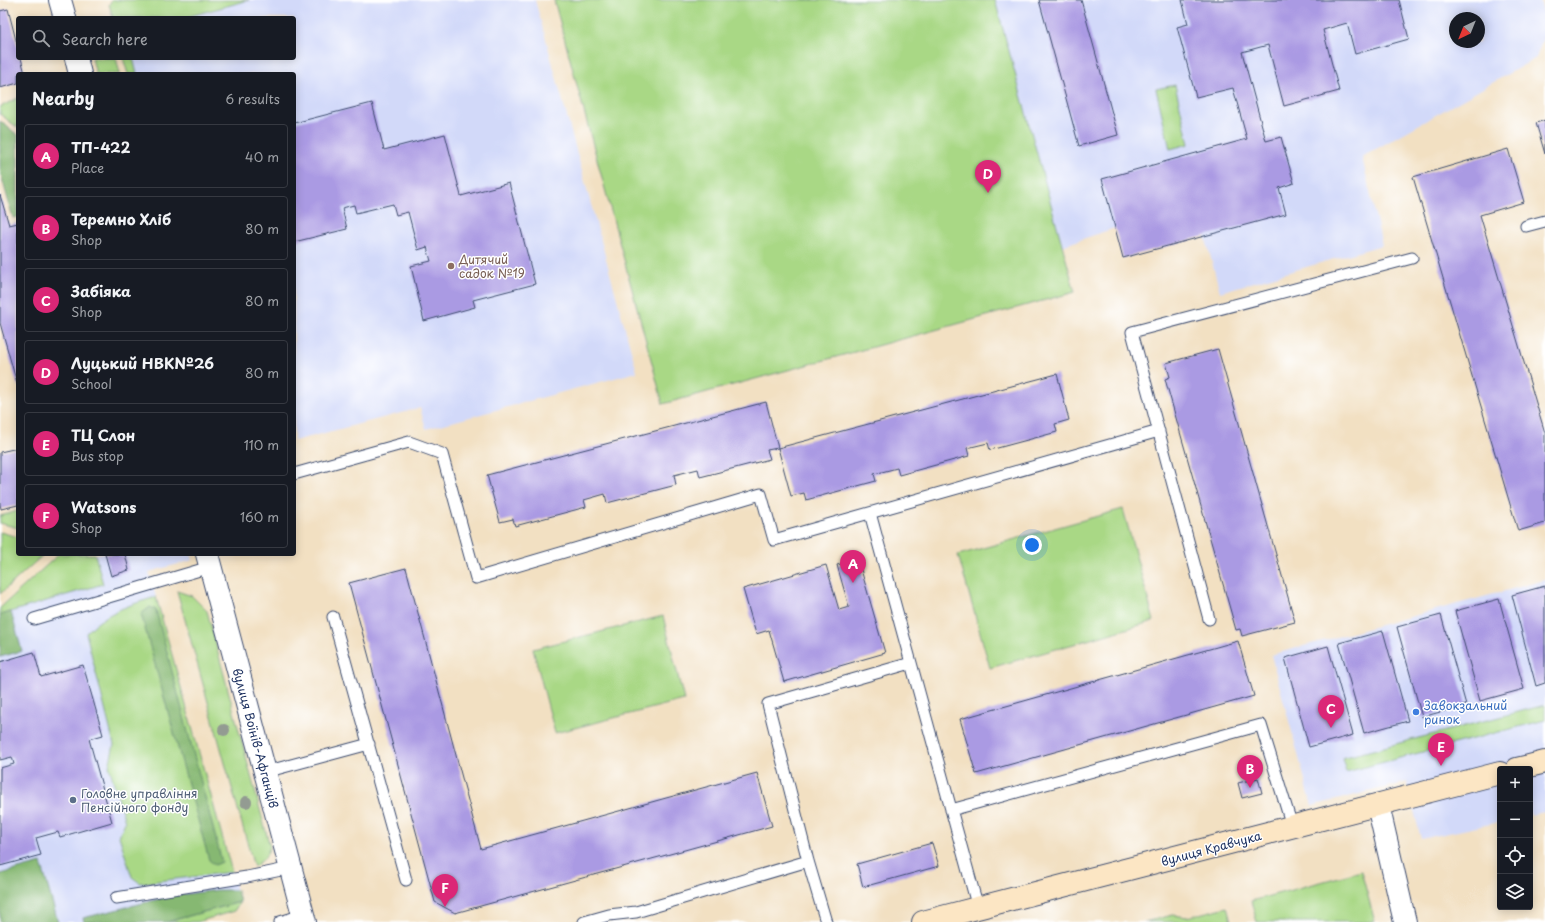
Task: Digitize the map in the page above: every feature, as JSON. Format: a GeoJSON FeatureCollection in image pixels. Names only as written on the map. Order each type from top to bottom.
{"type":"FeatureCollection","features":[{"type":"Feature","properties":{"kind":"street"},"geometry":{"type":"LineString","coordinates":[[60,0],[64,16]]}},
{"type":"Feature","properties":{"kind":"street"},"geometry":{"type":"LineString","coordinates":[[76,60],[80,72]]}},
{"type":"Feature","properties":{"kind":"street","name":"вулиця Воїнів-Афганців"},"geometry":{"type":"LineString","coordinates":[[209,561],[304,919]]}},
{"type":"Feature","properties":{"kind":"street"},"geometry":{"type":"LineString","coordinates":[[1529,766],[1545,762]]}},
{"type":"Feature","properties":{"kind":"street","name":"вулиця Кравчука"},"geometry":{"type":"LineString","coordinates":[[922,922],[966,914],[1292,826],[1497,774]]}},
{"type":"Feature","properties":{"kind":"street"},"geometry":{"type":"LineString","coordinates":[[1378,804],[1405,922]]}},
{"type":"Feature","properties":{"kind":"lane"},"geometry":{"type":"LineString","coordinates":[[1526,226],[1545,221]]}},
{"type":"Feature","properties":{"kind":"lane"},"geometry":{"type":"LineString","coordinates":[[1209,619],[1132,332],[1412,258]]}},
{"type":"Feature","properties":{"kind":"lane"},"geometry":{"type":"LineString","coordinates":[[296,473],[409,442],[442,454],[476,578],[761,494],[774,540],[1159,431]]}},
{"type":"Feature","properties":{"kind":"lane"},"geometry":{"type":"LineString","coordinates":[[870,513],[951,810],[966,914]]}},
{"type":"Feature","properties":{"kind":"lane"},"geometry":{"type":"LineString","coordinates":[[34,619],[209,561]]}},
{"type":"Feature","properties":{"kind":"lane"},"geometry":{"type":"LineString","coordinates":[[333,617],[406,880]]}},
{"type":"Feature","properties":{"kind":"lane"},"geometry":{"type":"LineString","coordinates":[[826,922],[808,861],[768,704],[911,663]]}},
{"type":"Feature","properties":{"kind":"lane"},"geometry":{"type":"LineString","coordinates":[[951,810],[1261,725],[1292,826]]}},
{"type":"Feature","properties":{"kind":"lane"},"geometry":{"type":"LineString","coordinates":[[265,772],[369,744]]}},
{"type":"Feature","properties":{"kind":"lane"},"geometry":{"type":"LineString","coordinates":[[584,922],[610,915],[636,912],[808,861]]}},
{"type":"Feature","properties":{"kind":"lane"},"geometry":{"type":"LineString","coordinates":[[116,898],[247,877],[290,868]]}},
{"type":"Feature","properties":{"kind":"lane"},"geometry":{"type":"LineString","coordinates":[[280,922],[304,919]]}},
{"type":"Feature","properties":{"kind":"shaded area","name":"Дитячий садок №19"},"geometry":{"type":"Polygon","coordinates":[[[249,0],[535,0],[637,372],[426,429],[420,408],[296,440],[296,72],[136,72],[134,60],[296,60],[296,16],[190,16],[249,0]]]}},
{"type":"Feature","properties":{"kind":"shaded area"},"geometry":{"type":"Polygon","coordinates":[[[554,0],[1540,0],[1545,18],[1545,33],[1536,58],[1362,157],[1382,245],[1220,292],[1205,236],[1123,258],[1115,228],[1062,246],[1075,292],[663,404],[554,0]]]}},
{"type":"Feature","properties":{"kind":"shaded area"},"geometry":{"type":"Polygon","coordinates":[[[96,556],[192,556],[193,560],[149,572],[240,902],[167,922],[0,922],[0,615],[103,583],[96,556]]]}},
{"type":"Feature","properties":{"kind":"shaded area","name":"Завокзальний ринок"},"geometry":{"type":"Polygon","coordinates":[[[1545,580],[1545,812],[1533,814],[1533,766],[1497,766],[1497,823],[1421,839],[1407,782],[1312,806],[1271,655],[1545,580]]]}},
{"type":"Feature","properties":{"kind":"green space"},"geometry":{"type":"Polygon","coordinates":[[[113,0],[249,0],[190,16],[112,16],[109,4],[113,0]]]}},
{"type":"Feature","properties":{"kind":"green space"},"geometry":{"type":"Polygon","coordinates":[[[554,0],[995,0],[1075,292],[663,404],[554,0]]]}},
{"type":"Feature","properties":{"kind":"green space"},"geometry":{"type":"Polygon","coordinates":[[[92,60],[116,60],[120,72],[96,72],[92,60]]]}},
{"type":"Feature","properties":{"kind":"green space"},"geometry":{"type":"Polygon","coordinates":[[[124,60],[134,60],[136,72],[127,72],[124,60]]]}},
{"type":"Feature","properties":{"kind":"green space"},"geometry":{"type":"Polygon","coordinates":[[[1175,85],[1189,144],[1170,149],[1156,89],[1175,85]]]}},
{"type":"Feature","properties":{"kind":"green space"},"geometry":{"type":"Polygon","coordinates":[[[16,99],[16,126],[0,114],[0,107],[16,99]]]}},
{"type":"Feature","properties":{"kind":"green space"},"geometry":{"type":"Polygon","coordinates":[[[0,121],[16,133],[16,217],[13,218],[0,171],[0,121]]]}},
{"type":"Feature","properties":{"kind":"green space"},"geometry":{"type":"Polygon","coordinates":[[[1123,509],[1154,621],[990,668],[958,555],[1123,509]]]}},
{"type":"Feature","properties":{"kind":"green space"},"geometry":{"type":"Polygon","coordinates":[[[16,512],[16,527],[0,523],[0,516],[16,512]]]}},
{"type":"Feature","properties":{"kind":"green space"},"geometry":{"type":"Polygon","coordinates":[[[0,532],[16,536],[16,556],[42,556],[0,594],[0,532]]]}},
{"type":"Feature","properties":{"kind":"green space"},"geometry":{"type":"Polygon","coordinates":[[[57,556],[96,556],[103,584],[0,615],[0,608],[57,556]]]}},
{"type":"Feature","properties":{"kind":"green space"},"geometry":{"type":"Polygon","coordinates":[[[177,591],[192,596],[207,611],[270,847],[265,858],[254,867],[177,591]]]}},
{"type":"Feature","properties":{"kind":"green space"},"geometry":{"type":"Polygon","coordinates":[[[156,597],[232,872],[140,883],[132,877],[119,836],[125,822],[109,766],[114,745],[86,633],[110,614],[127,606],[156,597]]]}},
{"type":"Feature","properties":{"kind":"green space"},"geometry":{"type":"Polygon","coordinates":[[[150,607],[156,610],[222,862],[215,865],[209,860],[141,614],[150,607]]]}},
{"type":"Feature","properties":{"kind":"green space"},"geometry":{"type":"Polygon","coordinates":[[[11,612],[22,651],[0,657],[0,615],[11,612]]]}},
{"type":"Feature","properties":{"kind":"green space"},"geometry":{"type":"Polygon","coordinates":[[[663,616],[684,700],[555,733],[533,649],[663,616]]]}},
{"type":"Feature","properties":{"kind":"green space"},"geometry":{"type":"Polygon","coordinates":[[[1545,705],[1545,720],[1346,772],[1342,758],[1545,705]]]}},
{"type":"Feature","properties":{"kind":"green space"},"geometry":{"type":"Polygon","coordinates":[[[41,863],[58,922],[0,922],[0,874],[41,863]]]}},
{"type":"Feature","properties":{"kind":"green space"},"geometry":{"type":"Polygon","coordinates":[[[1361,871],[1375,922],[1257,922],[1251,901],[1361,871]]]}},
{"type":"Feature","properties":{"kind":"green space"},"geometry":{"type":"Polygon","coordinates":[[[217,890],[237,890],[240,902],[167,922],[84,922],[83,918],[171,896],[217,890]]]}},
{"type":"Feature","properties":{"kind":"green space"},"geometry":{"type":"Polygon","coordinates":[[[240,902],[234,911],[197,922],[167,922],[240,902]]]}},
{"type":"Feature","properties":{"kind":"green space"},"geometry":{"type":"Polygon","coordinates":[[[1227,907],[1231,922],[1144,922],[1173,915],[1187,917],[1227,907]]]}},
{"type":"Feature","properties":{"kind":"building"},"geometry":{"type":"Polygon","coordinates":[[[1039,0],[1081,0],[1118,135],[1079,146],[1039,0]]]}},
{"type":"Feature","properties":{"kind":"building"},"geometry":{"type":"Polygon","coordinates":[[[1182,0],[1399,0],[1409,39],[1355,54],[1347,23],[1323,30],[1339,91],[1284,106],[1268,45],[1242,52],[1266,141],[1281,137],[1294,183],[1279,188],[1286,214],[1123,258],[1102,179],[1247,139],[1233,88],[1196,97],[1177,27],[1188,24],[1182,0]]]}},
{"type":"Feature","properties":{"kind":"building"},"geometry":{"type":"Polygon","coordinates":[[[8,9],[16,40],[16,60],[22,60],[24,72],[16,72],[16,84],[0,88],[0,11],[8,9]]]}},
{"type":"Feature","properties":{"kind":"building"},"geometry":{"type":"Polygon","coordinates":[[[372,103],[384,150],[445,134],[461,196],[509,183],[535,284],[473,300],[475,307],[424,321],[411,266],[431,261],[427,247],[418,250],[408,212],[396,215],[393,204],[356,213],[354,205],[342,208],[347,229],[296,242],[296,122],[372,103]]]}},
{"type":"Feature","properties":{"kind":"building"},"geometry":{"type":"Polygon","coordinates":[[[1545,120],[1545,154],[1536,123],[1545,120]]]}},
{"type":"Feature","properties":{"kind":"building"},"geometry":{"type":"Polygon","coordinates":[[[1508,149],[1524,202],[1480,215],[1545,433],[1545,523],[1518,531],[1413,177],[1508,149]]]}},
{"type":"Feature","properties":{"kind":"building"},"geometry":{"type":"Polygon","coordinates":[[[0,195],[9,225],[16,223],[16,380],[0,323],[0,195]]]}},
{"type":"Feature","properties":{"kind":"building"},"geometry":{"type":"Polygon","coordinates":[[[1218,349],[1295,622],[1242,636],[1240,629],[1236,630],[1165,379],[1170,377],[1166,363],[1218,349]]]}},
{"type":"Feature","properties":{"kind":"building"},"geometry":{"type":"Polygon","coordinates":[[[1057,374],[1069,420],[1055,424],[1057,432],[990,450],[988,443],[967,448],[969,456],[899,475],[897,468],[874,474],[876,481],[806,500],[804,493],[791,496],[778,448],[1057,374]]]}},
{"type":"Feature","properties":{"kind":"building"},"geometry":{"type":"Polygon","coordinates":[[[766,402],[778,448],[767,450],[770,459],[700,477],[698,469],[674,475],[676,485],[607,503],[605,494],[584,500],[586,507],[515,526],[513,519],[500,522],[487,475],[766,402]]]}},
{"type":"Feature","properties":{"kind":"building"},"geometry":{"type":"Polygon","coordinates":[[[16,448],[16,505],[1,509],[0,504],[0,452],[16,448]]]}},
{"type":"Feature","properties":{"kind":"building"},"geometry":{"type":"Polygon","coordinates":[[[106,556],[126,556],[129,570],[111,576],[106,556]]]}},
{"type":"Feature","properties":{"kind":"building"},"geometry":{"type":"Polygon","coordinates":[[[858,559],[885,653],[784,682],[769,630],[756,634],[743,589],[826,565],[839,610],[849,607],[837,565],[858,559]]]}},
{"type":"Feature","properties":{"kind":"building"},"geometry":{"type":"Polygon","coordinates":[[[406,568],[481,849],[757,773],[772,826],[455,913],[435,902],[349,583],[406,568]]]}},
{"type":"Feature","properties":{"kind":"building"},"geometry":{"type":"Polygon","coordinates":[[[1545,586],[1545,683],[1536,686],[1512,595],[1545,586]]]}},
{"type":"Feature","properties":{"kind":"building"},"geometry":{"type":"Polygon","coordinates":[[[1499,599],[1524,689],[1480,701],[1455,611],[1499,599]]]}},
{"type":"Feature","properties":{"kind":"building"},"geometry":{"type":"Polygon","coordinates":[[[1441,615],[1466,705],[1422,717],[1397,627],[1441,615]]]}},
{"type":"Feature","properties":{"kind":"building"},"geometry":{"type":"Polygon","coordinates":[[[1383,631],[1408,721],[1364,733],[1339,643],[1383,631]]]}},
{"type":"Feature","properties":{"kind":"building"},"geometry":{"type":"Polygon","coordinates":[[[1238,641],[1254,696],[976,774],[960,719],[1238,641]]]}},
{"type":"Feature","properties":{"kind":"building"},"geometry":{"type":"Polygon","coordinates":[[[1328,646],[1353,735],[1309,747],[1285,658],[1328,646]]]}},
{"type":"Feature","properties":{"kind":"building"},"geometry":{"type":"Polygon","coordinates":[[[34,652],[41,677],[83,665],[103,735],[89,739],[112,822],[60,837],[58,832],[36,838],[41,855],[0,866],[0,768],[14,764],[12,757],[0,760],[0,662],[34,652]]]}},
{"type":"Feature","properties":{"kind":"building"},"geometry":{"type":"Polygon","coordinates":[[[1258,778],[1262,793],[1242,798],[1238,783],[1258,778]]]}},
{"type":"Feature","properties":{"kind":"building"},"geometry":{"type":"Polygon","coordinates":[[[932,843],[939,866],[863,887],[857,864],[932,843]]]}},
{"type":"Feature","properties":{"kind":"place","name":"Луцький НВК№26"},"geometry":{"type":"Point","coordinates":[988,193]}},
{"type":"Feature","properties":{"kind":"place","name":"Дитячий садок №19"},"geometry":{"type":"Point","coordinates":[451,266]}},
{"type":"Feature","properties":{"kind":"place","name":"ТП-422"},"geometry":{"type":"Point","coordinates":[853,583]}},
{"type":"Feature","properties":{"kind":"place","name":"Завокзальний ринок"},"geometry":{"type":"Point","coordinates":[1416,712]}},
{"type":"Feature","properties":{"kind":"place","name":"Забіяка"},"geometry":{"type":"Point","coordinates":[1331,728]}},
{"type":"Feature","properties":{"kind":"place","name":"ТЦ Слон"},"geometry":{"type":"Point","coordinates":[1441,766]}},
{"type":"Feature","properties":{"kind":"place","name":"Теремно Хліб"},"geometry":{"type":"Point","coordinates":[1250,788]}},
{"type":"Feature","properties":{"kind":"place","name":"Головне управління Пенсійного фонду"},"geometry":{"type":"Point","coordinates":[73,800]}},
{"type":"Feature","properties":{"kind":"place","name":"Watsons"},"geometry":{"type":"Point","coordinates":[445,907]}}]}
